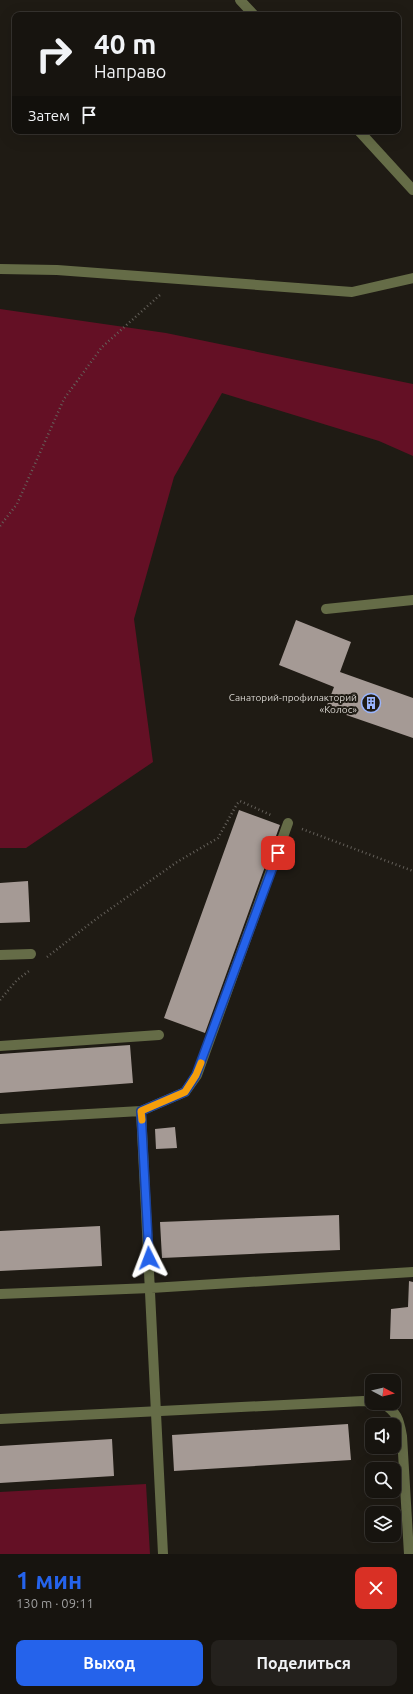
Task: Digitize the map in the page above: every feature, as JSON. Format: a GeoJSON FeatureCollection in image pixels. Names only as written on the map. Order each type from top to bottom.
{"type":"FeatureCollection","features":[{"type":"Feature","properties":{"kind":"lane"},"geometry":{"type":"LineString","coordinates":[[240,0],[251,12]]}},
{"type":"Feature","properties":{"kind":"lane"},"geometry":{"type":"LineString","coordinates":[[362,134],[413,190]]}},
{"type":"Feature","properties":{"kind":"lane"},"geometry":{"type":"LineString","coordinates":[[0,269],[57,270],[352,292],[413,278]]}},
{"type":"Feature","properties":{"kind":"lane"},"geometry":{"type":"LineString","coordinates":[[326,609],[413,600]]}},
{"type":"Feature","properties":{"kind":"lane"},"geometry":{"type":"LineString","coordinates":[[0,1119],[141,1111],[185,1092],[196,1075],[288,823]]}},
{"type":"Feature","properties":{"kind":"lane"},"geometry":{"type":"LineString","coordinates":[[0,956],[31,954]]}},
{"type":"Feature","properties":{"kind":"lane"},"geometry":{"type":"LineString","coordinates":[[0,1046],[160,1035]]}},
{"type":"Feature","properties":{"kind":"lane"},"geometry":{"type":"LineString","coordinates":[[141,1111],[151,1288],[163,1554]]}},
{"type":"Feature","properties":{"kind":"lane"},"geometry":{"type":"LineString","coordinates":[[0,1294],[151,1288],[413,1272]]}},
{"type":"Feature","properties":{"kind":"lane"},"geometry":{"type":"LineString","coordinates":[[0,1419],[365,1401]]}},
{"type":"Feature","properties":{"kind":"lane"},"geometry":{"type":"LineString","coordinates":[[394,1410],[399,1420],[402,1436],[409,1554]]}},
{"type":"Feature","properties":{"kind":"path"},"geometry":{"type":"LineString","coordinates":[[0,526],[17,504],[68,393],[102,347],[177,279]]}},
{"type":"Feature","properties":{"kind":"path"},"geometry":{"type":"LineString","coordinates":[[42,961],[96,919],[177,862],[218,838],[236,804],[240,800],[288,823],[413,871]]}},
{"type":"Feature","properties":{"kind":"path"},"geometry":{"type":"LineString","coordinates":[[0,1000],[17,980],[35,966]]}},
{"type":"Feature","properties":{"kind":"shaded area"},"geometry":{"type":"Polygon","coordinates":[[[0,309],[166,333],[413,384],[413,456],[379,441],[222,393],[174,477],[134,619],[153,762],[26,848],[0,848],[0,309]]]}},
{"type":"Feature","properties":{"kind":"shaded area"},"geometry":{"type":"Polygon","coordinates":[[[146,1484],[150,1554],[0,1554],[0,1492],[146,1484]]]}},
{"type":"Feature","properties":{"kind":"building"},"geometry":{"type":"Polygon","coordinates":[[[296,620],[351,642],[340,672],[413,698],[413,738],[326,708],[334,687],[279,665],[296,620]]]}},
{"type":"Feature","properties":{"kind":"building"},"geometry":{"type":"Polygon","coordinates":[[[239,810],[280,825],[205,1033],[164,1018],[239,810]]]}},
{"type":"Feature","properties":{"kind":"building"},"geometry":{"type":"Polygon","coordinates":[[[28,881],[30,922],[0,923],[0,883],[28,881]]]}},
{"type":"Feature","properties":{"kind":"building"},"geometry":{"type":"Polygon","coordinates":[[[130,1045],[133,1083],[0,1093],[0,1054],[130,1045]]]}},
{"type":"Feature","properties":{"kind":"building"},"geometry":{"type":"Polygon","coordinates":[[[175,1127],[177,1148],[156,1149],[155,1129],[175,1127]]]}},
{"type":"Feature","properties":{"kind":"building"},"geometry":{"type":"Polygon","coordinates":[[[339,1215],[340,1250],[162,1258],[160,1222],[339,1215]]]}},
{"type":"Feature","properties":{"kind":"building"},"geometry":{"type":"Polygon","coordinates":[[[100,1226],[102,1266],[0,1271],[0,1231],[100,1226]]]}},
{"type":"Feature","properties":{"kind":"building"},"geometry":{"type":"Polygon","coordinates":[[[409,1281],[413,1282],[413,1339],[390,1339],[391,1309],[408,1307],[409,1281]]]}},
{"type":"Feature","properties":{"kind":"building"},"geometry":{"type":"Polygon","coordinates":[[[348,1424],[351,1460],[174,1471],[172,1435],[348,1424]]]}},
{"type":"Feature","properties":{"kind":"building"},"geometry":{"type":"Polygon","coordinates":[[[112,1439],[114,1476],[0,1483],[0,1446],[112,1439]]]}},
{"type":"Feature","properties":{"kind":"slow traffic"},"geometry":{"type":"LineString","coordinates":[[142,1120],[141,1111],[185,1092],[196,1075],[201,1063]]}},
{"type":"Feature","properties":{"kind":"place","name":"Санаторий-профилакторий «Колос»"},"geometry":{"type":"Point","coordinates":[371,703]}},
{"type":"Feature","properties":{"kind":"route"},"geometry":{"type":"LineString","coordinates":[[149,1258],[141,1111],[185,1092],[196,1075],[278,853]]}}]}
